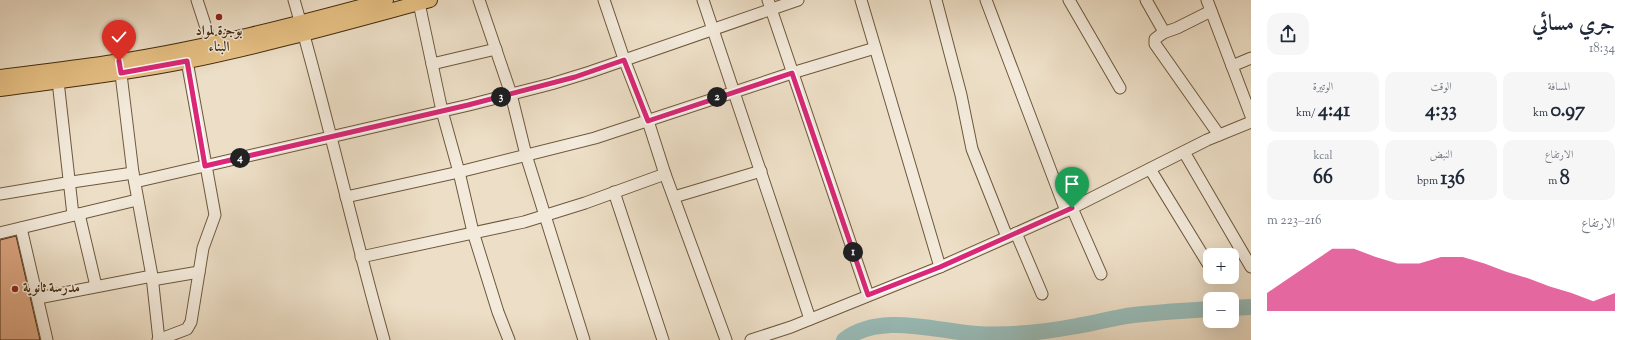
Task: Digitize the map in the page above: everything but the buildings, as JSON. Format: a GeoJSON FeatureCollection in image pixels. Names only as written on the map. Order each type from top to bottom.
{"type":"FeatureCollection","features":[{"type":"Feature","properties":{"kind":"main road"},"geometry":{"type":"LineString","coordinates":[[0,89],[58,81],[120,67],[211,43],[302,29],[386,0]]}},
{"type":"Feature","properties":{"kind":"main road"},"geometry":{"type":"LineString","coordinates":[[0,77],[187,61],[302,29],[425,2]]}},
{"type":"Feature","properties":{"kind":"street"},"geometry":{"type":"LineString","coordinates":[[197,0],[211,43]]}},
{"type":"Feature","properties":{"kind":"street"},"geometry":{"type":"LineString","coordinates":[[294,0],[332,136],[361,257],[384,340]]}},
{"type":"Feature","properties":{"kind":"street"},"geometry":{"type":"LineString","coordinates":[[479,0],[511,94],[526,155],[584,340]]}},
{"type":"Feature","properties":{"kind":"street"},"geometry":{"type":"LineString","coordinates":[[604,0],[624,60],[648,121],[665,174],[726,340]]}},
{"type":"Feature","properties":{"kind":"street"},"geometry":{"type":"LineString","coordinates":[[703,0],[714,28],[810,319]]}},
{"type":"Feature","properties":{"kind":"street"},"geometry":{"type":"LineString","coordinates":[[0,194],[69,182],[134,178],[205,166],[442,111],[575,77],[714,28],[769,4],[798,0]]}},
{"type":"Feature","properties":{"kind":"street"},"geometry":{"type":"LineString","coordinates":[[861,0],[940,267]]}},
{"type":"Feature","properties":{"kind":"street"},"geometry":{"type":"LineString","coordinates":[[936,0],[959,87],[972,149],[1011,235],[1042,294]]}},
{"type":"Feature","properties":{"kind":"street"},"geometry":{"type":"LineString","coordinates":[[986,0],[1069,210],[1101,274]]}},
{"type":"Feature","properties":{"kind":"street"},"geometry":{"type":"LineString","coordinates":[[1068,0],[1120,88]]}},
{"type":"Feature","properties":{"kind":"street"},"geometry":{"type":"LineString","coordinates":[[1146,0],[1162,28],[1163,33]]}},
{"type":"Feature","properties":{"kind":"street"},"geometry":{"type":"LineString","coordinates":[[1207,0],[1251,116]]}},
{"type":"Feature","properties":{"kind":"street"},"geometry":{"type":"LineString","coordinates":[[425,2],[432,64],[442,111],[459,172],[473,232],[498,312],[509,340]]}},
{"type":"Feature","properties":{"kind":"street"},"geometry":{"type":"LineString","coordinates":[[769,4],[868,295]]}},
{"type":"Feature","properties":{"kind":"street"},"geometry":{"type":"LineString","coordinates":[[1211,11],[1156,37],[1154,44],[1219,135]]}},
{"type":"Feature","properties":{"kind":"street"},"geometry":{"type":"LineString","coordinates":[[346,197],[459,172],[595,138],[792,73],[875,48]]}},
{"type":"Feature","properties":{"kind":"street"},"geometry":{"type":"LineString","coordinates":[[432,64],[496,49]]}},
{"type":"Feature","properties":{"kind":"street"},"geometry":{"type":"LineString","coordinates":[[1232,66],[1251,58]]}},
{"type":"Feature","properties":{"kind":"street"},"geometry":{"type":"LineString","coordinates":[[120,67],[134,178],[152,278],[159,340],[189,326],[192,318],[205,241],[215,215],[187,61]]}},
{"type":"Feature","properties":{"kind":"street"},"geometry":{"type":"LineString","coordinates":[[58,81],[69,182],[76,215],[96,286]]}},
{"type":"Feature","properties":{"kind":"street"},"geometry":{"type":"LineString","coordinates":[[751,340],[810,319],[940,267],[1069,210],[1219,135],[1251,122]]}},
{"type":"Feature","properties":{"kind":"street"},"geometry":{"type":"LineString","coordinates":[[1184,152],[1251,267]]}},
{"type":"Feature","properties":{"kind":"street"},"geometry":{"type":"LineString","coordinates":[[1150,169],[1203,256]]}},
{"type":"Feature","properties":{"kind":"street"},"geometry":{"type":"LineString","coordinates":[[674,198],[761,171]]}},
{"type":"Feature","properties":{"kind":"street"},"geometry":{"type":"LineString","coordinates":[[361,257],[524,222],[665,174]]}},
{"type":"Feature","properties":{"kind":"street"},"geometry":{"type":"LineString","coordinates":[[614,192],[663,340]]}},
{"type":"Feature","properties":{"kind":"street"},"geometry":{"type":"LineString","coordinates":[[0,233],[138,200]]}},
{"type":"Feature","properties":{"kind":"street"},"geometry":{"type":"LineString","coordinates":[[21,228],[47,340]]}},
{"type":"Feature","properties":{"kind":"street"},"geometry":{"type":"LineString","coordinates":[[38,298],[96,286],[199,272]]}},
{"type":"Feature","properties":{"kind":"waterway"},"geometry":{"type":"LineString","coordinates":[[1239,308],[1251,307]]}},
{"type":"Feature","properties":{"kind":"waterway"},"geometry":{"type":"LineString","coordinates":[[844,340],[858,332],[874,327],[891,325],[908,325],[977,334],[1015,334],[1040,332],[1084,325],[1134,315],[1203,309]]}},
{"type":"Feature","properties":{"kind":"place","name":"بوجزة لمواد البناء"},"geometry":{"type":"Point","coordinates":[219,17]}},
{"type":"Feature","properties":{"kind":"place","name":"مدرسة ثانوية"},"geometry":{"type":"Point","coordinates":[15,289]}},
{"type":"Feature","properties":{"kind":"route"},"geometry":{"type":"LineString","coordinates":[[119,61],[121,73],[187,61],[205,166],[468,105],[551,84],[624,60],[648,121],[792,73],[868,295],[940,267],[1072,208]]}}]}
